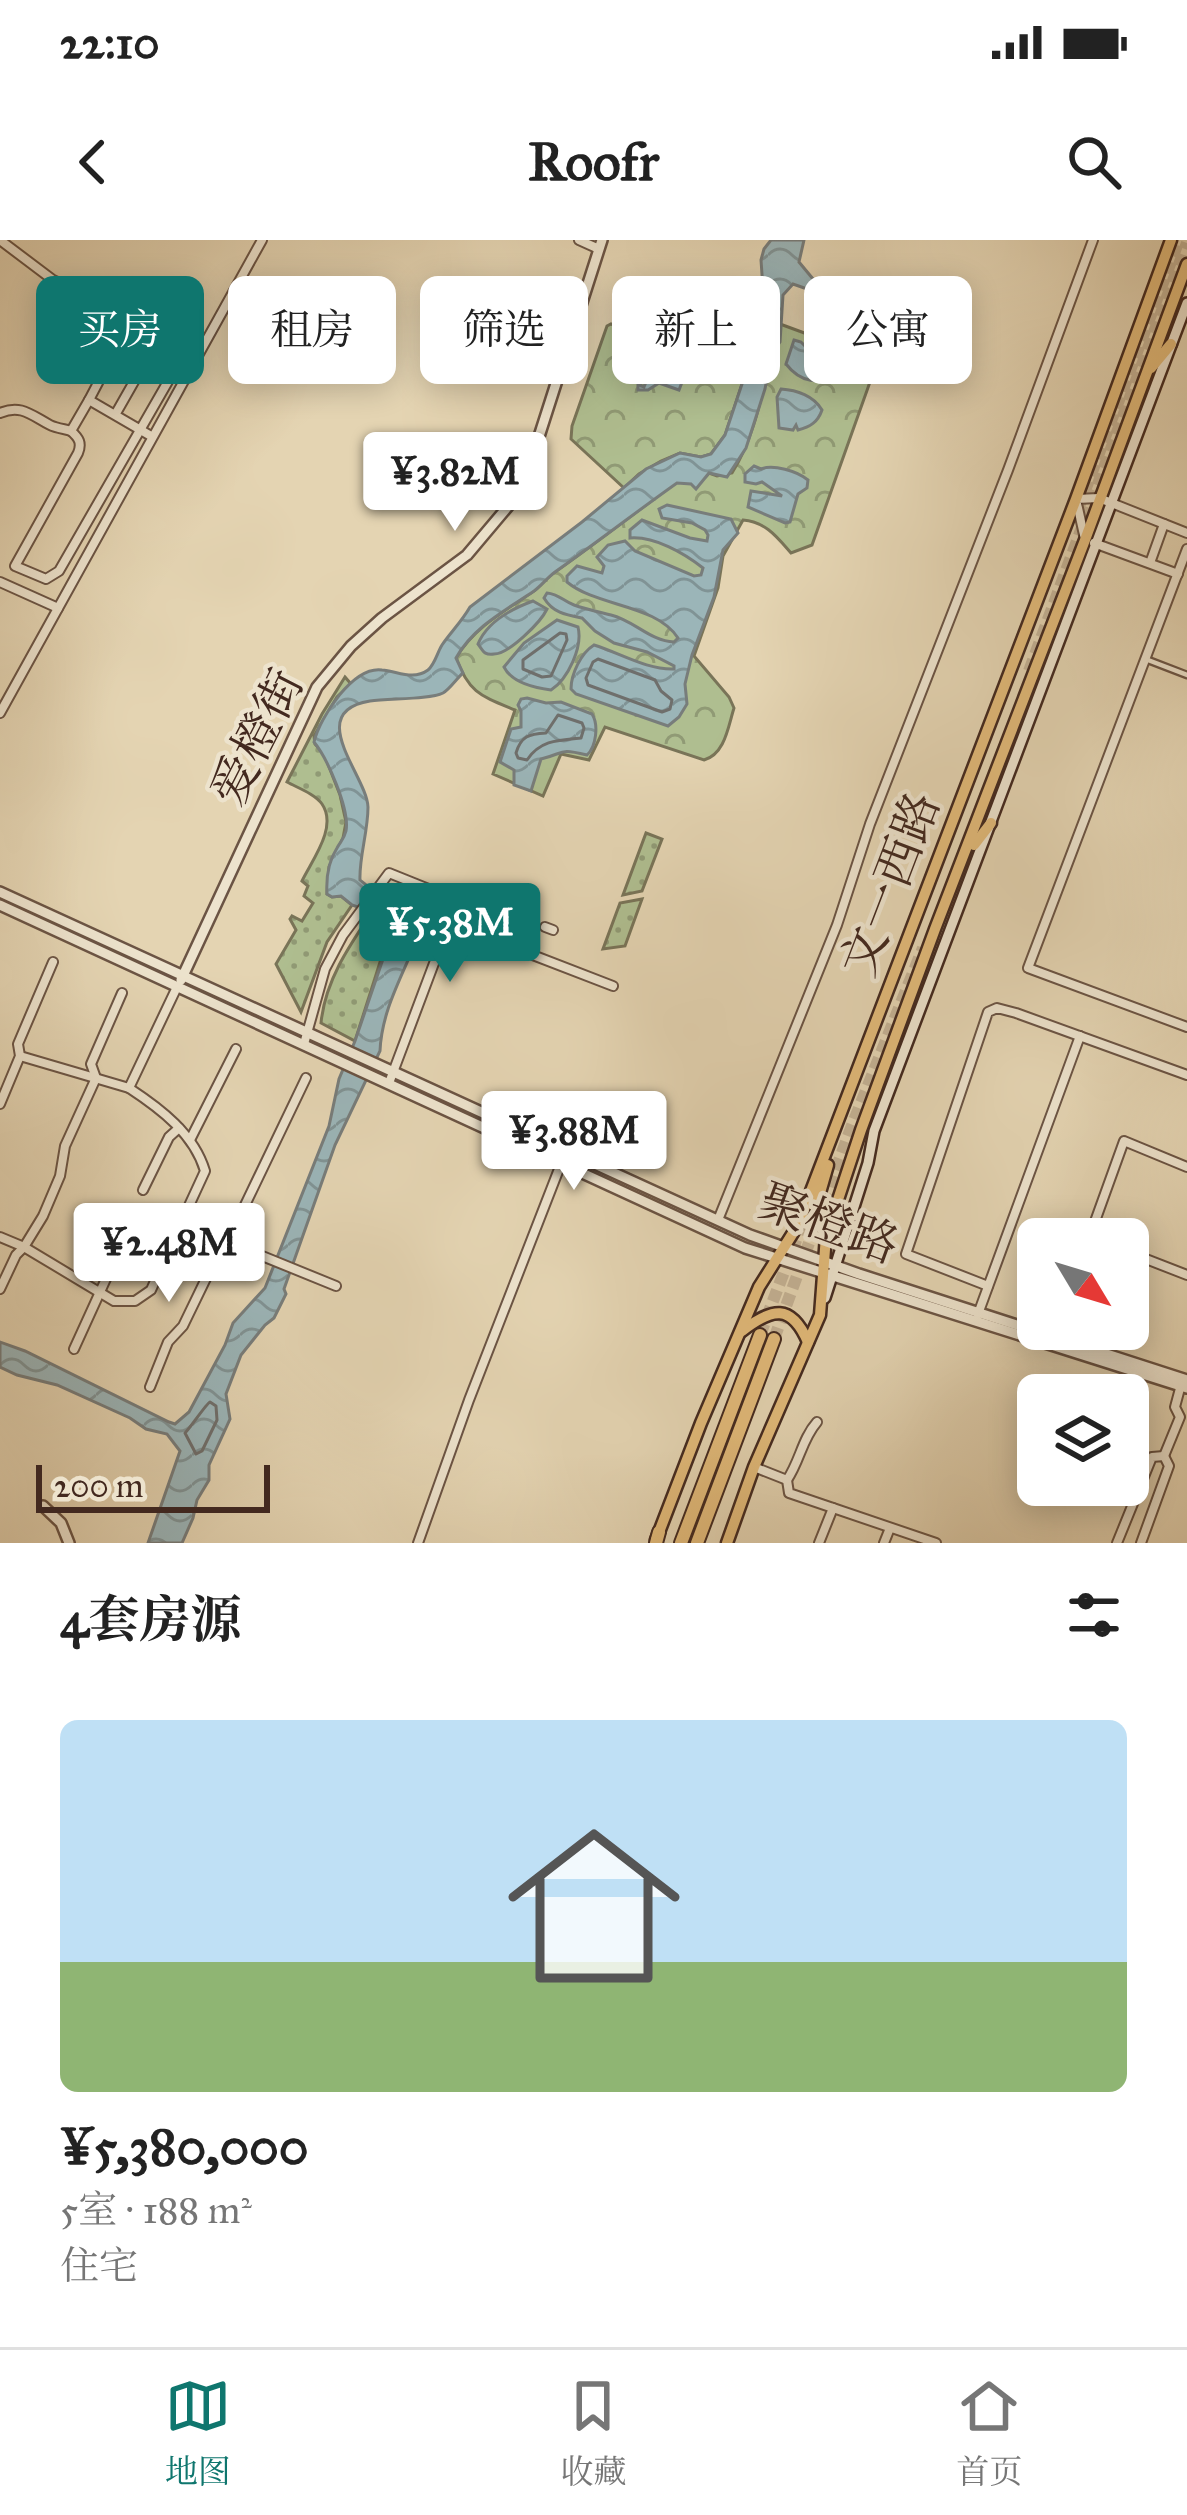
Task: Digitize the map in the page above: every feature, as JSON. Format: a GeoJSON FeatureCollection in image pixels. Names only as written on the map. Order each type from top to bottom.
{"type":"FeatureCollection","features":[{"type":"Feature","properties":{"kind":"highway"},"geometry":{"type":"LineString","coordinates":[[681,1543],[760,1335]]}},
{"type":"Feature","properties":{"kind":"highway"},"geometry":{"type":"LineString","coordinates":[[697,1543],[774,1339]]}},
{"type":"Feature","properties":{"kind":"main road","name":"文一西路"},"geometry":{"type":"LineString","coordinates":[[657,1539],[759,1287],[798,1225],[1171,240]]}},
{"type":"Feature","properties":{"kind":"main road","name":"文一西路"},"geometry":{"type":"LineString","coordinates":[[727,1543],[754,1467],[820,1315],[829,1269],[826,1236],[869,1107],[1091,542],[1099,499],[1187,264]]}},
{"type":"Feature","properties":{"kind":"main road"},"geometry":{"type":"LineString","coordinates":[[1145,375],[1171,344]]}},
{"type":"Feature","properties":{"kind":"main road"},"geometry":{"type":"LineString","coordinates":[[964,858],[991,823]]}},
{"type":"Feature","properties":{"kind":"main road"},"geometry":{"type":"LineString","coordinates":[[838,1202],[828,1210],[817,1198],[840,1115]]}},
{"type":"Feature","properties":{"kind":"main road"},"geometry":{"type":"LineString","coordinates":[[740,1333],[760,1317],[780,1313],[797,1321],[808,1342]]}},
{"type":"Feature","properties":{"kind":"street"},"geometry":{"type":"LineString","coordinates":[[0,240],[48,276]]}},
{"type":"Feature","properties":{"kind":"street"},"geometry":{"type":"LineString","coordinates":[[204,343],[262,240]]}},
{"type":"Feature","properties":{"kind":"street"},"geometry":{"type":"LineString","coordinates":[[579,240],[601,244]]}},
{"type":"Feature","properties":{"kind":"street"},"geometry":{"type":"LineString","coordinates":[[718,1220],[837,925],[870,824],[1093,240]]}},
{"type":"Feature","properties":{"kind":"street","name":"爱橙街"},"geometry":{"type":"LineString","coordinates":[[180,981],[317,687],[351,646],[466,556],[497,521],[527,474],[601,244]]}},
{"type":"Feature","properties":{"kind":"street"},"geometry":{"type":"LineString","coordinates":[[829,1269],[868,1162],[874,1131],[1091,542],[1113,504],[1187,303]]}},
{"type":"Feature","properties":{"kind":"street"},"geometry":{"type":"LineString","coordinates":[[71,431],[97,384]]}},
{"type":"Feature","properties":{"kind":"street"},"geometry":{"type":"LineString","coordinates":[[115,416],[133,384]]}},
{"type":"Feature","properties":{"kind":"street"},"geometry":{"type":"LineString","coordinates":[[0,560],[46,579],[59,571],[166,384]]}},
{"type":"Feature","properties":{"kind":"street"},"geometry":{"type":"LineString","coordinates":[[0,713],[181,384]]}},
{"type":"Feature","properties":{"kind":"street"},"geometry":{"type":"LineString","coordinates":[[89,400],[151,436]]}},
{"type":"Feature","properties":{"kind":"street"},"geometry":{"type":"LineString","coordinates":[[0,413],[20,409],[71,431],[81,446],[15,566]]}},
{"type":"Feature","properties":{"kind":"street"},"geometry":{"type":"LineString","coordinates":[[1091,542],[1076,499],[1099,499],[1187,533]]}},
{"type":"Feature","properties":{"kind":"street"},"geometry":{"type":"LineString","coordinates":[[1150,563],[1165,524]]}},
{"type":"Feature","properties":{"kind":"street"},"geometry":{"type":"LineString","coordinates":[[1091,542],[1178,574]]}},
{"type":"Feature","properties":{"kind":"street"},"geometry":{"type":"LineString","coordinates":[[1187,549],[1028,968],[1187,1027]]}},
{"type":"Feature","properties":{"kind":"street"},"geometry":{"type":"LineString","coordinates":[[0,582],[58,608]]}},
{"type":"Feature","properties":{"kind":"street"},"geometry":{"type":"LineString","coordinates":[[1145,659],[1187,675]]}},
{"type":"Feature","properties":{"kind":"street"},"geometry":{"type":"LineString","coordinates":[[306,1038],[325,969],[343,935],[388,873],[482,910],[488,897]]}},
{"type":"Feature","properties":{"kind":"street","name":"聚橙路"},"geometry":{"type":"LineString","coordinates":[[0,892],[180,981]]}},
{"type":"Feature","properties":{"kind":"street"},"geometry":{"type":"LineString","coordinates":[[451,898],[473,932],[613,986]]}},
{"type":"Feature","properties":{"kind":"street"},"geometry":{"type":"LineString","coordinates":[[391,1077],[445,934],[451,898]]}},
{"type":"Feature","properties":{"kind":"street","name":"聚橙路"},"geometry":{"type":"LineString","coordinates":[[0,905],[391,1077],[745,1248],[780,1253]]}},
{"type":"Feature","properties":{"kind":"street"},"geometry":{"type":"LineString","coordinates":[[0,1104],[20,1055],[18,1044],[52,962]]}},
{"type":"Feature","properties":{"kind":"street"},"geometry":{"type":"LineString","coordinates":[[129,1088],[180,981]]}},
{"type":"Feature","properties":{"kind":"street"},"geometry":{"type":"LineString","coordinates":[[0,1289],[61,1176],[65,1146],[96,1078],[91,1064],[122,993]]}},
{"type":"Feature","properties":{"kind":"street"},"geometry":{"type":"LineString","coordinates":[[988,1286],[906,1254],[988,1012],[997,1008],[1016,1012],[1187,1075]]}},
{"type":"Feature","properties":{"kind":"street"},"geometry":{"type":"LineString","coordinates":[[977,1318],[1080,1036]]}},
{"type":"Feature","properties":{"kind":"street"},"geometry":{"type":"LineString","coordinates":[[190,1140],[236,1048]]}},
{"type":"Feature","properties":{"kind":"street"},"geometry":{"type":"LineString","coordinates":[[0,1238],[24,1247],[114,1301],[135,1301],[151,1290],[205,1172],[190,1140],[154,1104],[129,1088],[20,1055]]}},
{"type":"Feature","properties":{"kind":"street"},"geometry":{"type":"LineString","coordinates":[[150,1387],[168,1342],[183,1326],[306,1078]]}},
{"type":"Feature","properties":{"kind":"street"},"geometry":{"type":"LineString","coordinates":[[143,1190],[178,1128]]}},
{"type":"Feature","properties":{"kind":"street"},"geometry":{"type":"LineString","coordinates":[[1096,1218],[1124,1142],[1187,1167]]}},
{"type":"Feature","properties":{"kind":"street"},"geometry":{"type":"LineString","coordinates":[[418,1543],[564,1157]]}},
{"type":"Feature","properties":{"kind":"street","name":"聚橙路"},"geometry":{"type":"LineString","coordinates":[[564,1157],[718,1220],[780,1253],[1184,1383]]}},
{"type":"Feature","properties":{"kind":"street"},"geometry":{"type":"LineString","coordinates":[[74,1349],[136,1213]]}},
{"type":"Feature","properties":{"kind":"street"},"geometry":{"type":"LineString","coordinates":[[182,1222],[335,1286]]}},
{"type":"Feature","properties":{"kind":"street"},"geometry":{"type":"LineString","coordinates":[[1149,1260],[1187,1275]]}},
{"type":"Feature","properties":{"kind":"street"},"geometry":{"type":"LineString","coordinates":[[1141,1543],[1169,1466],[1164,1456],[1180,1417],[1175,1407],[1184,1383]]}},
{"type":"Feature","properties":{"kind":"street"},"geometry":{"type":"LineString","coordinates":[[818,1422],[787,1480],[789,1493],[936,1543]]}},
{"type":"Feature","properties":{"kind":"street"},"geometry":{"type":"LineString","coordinates":[[1118,1543],[1152,1457],[1164,1456]]}},
{"type":"Feature","properties":{"kind":"street"},"geometry":{"type":"LineString","coordinates":[[754,1467],[787,1480]]}},
{"type":"Feature","properties":{"kind":"street"},"geometry":{"type":"LineString","coordinates":[[44,1506],[62,1523],[69,1543]]}},
{"type":"Feature","properties":{"kind":"street"},"geometry":{"type":"LineString","coordinates":[[819,1543],[832,1508]]}},
{"type":"Feature","properties":{"kind":"street"},"geometry":{"type":"LineString","coordinates":[[884,1543],[890,1528]]}},
{"type":"Feature","properties":{"kind":"green space"},"geometry":{"type":"Polygon","coordinates":[[[611,324],[612,384],[742,384],[725,435],[711,454],[680,453],[639,474],[624,488],[571,439],[611,324]]]}},
{"type":"Feature","properties":{"kind":"green space"},"geometry":{"type":"Polygon","coordinates":[[[780,324],[804,333],[804,384],[869,384],[812,545],[791,553],[765,527],[743,520],[723,556],[718,588],[694,656],[734,708],[721,746],[704,760],[605,727],[589,760],[561,754],[543,796],[493,774],[515,710],[478,692],[456,658],[491,620],[677,482],[698,481],[709,473],[732,473],[756,419],[765,384],[780,384],[780,324]]]}},
{"type":"Feature","properties":{"kind":"green space"},"geometry":{"type":"Polygon","coordinates":[[[345,677],[351,684],[337,697],[314,736],[340,795],[346,822],[329,867],[327,894],[341,896],[352,905],[327,942],[301,1012],[276,964],[296,930],[290,919],[302,921],[313,903],[304,896],[308,886],[302,881],[327,823],[319,800],[287,782],[345,677]]]}},
{"type":"Feature","properties":{"kind":"green space"},"geometry":{"type":"Polygon","coordinates":[[[646,833],[662,839],[642,891],[623,895],[646,833]]]}},
{"type":"Feature","properties":{"kind":"green space"},"geometry":{"type":"Polygon","coordinates":[[[642,899],[625,946],[603,949],[620,903],[642,899]]]}},
{"type":"Feature","properties":{"kind":"green space"},"geometry":{"type":"Polygon","coordinates":[[[372,912],[388,937],[355,1041],[321,1023],[333,978],[372,912]]]}},
{"type":"Feature","properties":{"kind":"water"},"geometry":{"type":"Polygon","coordinates":[[[771,240],[804,240],[799,262],[811,276],[804,276],[804,288],[793,284],[783,295],[780,342],[780,276],[762,276],[764,249],[771,240]]]}},
{"type":"Feature","properties":{"kind":"water"},"geometry":{"type":"Polygon","coordinates":[[[794,340],[801,342],[804,378],[786,364],[794,340]]]}},
{"type":"Feature","properties":{"kind":"water"},"geometry":{"type":"Polygon","coordinates":[[[742,384],[766,384],[746,448],[727,477],[709,473],[696,489],[677,483],[491,620],[463,647],[456,658],[463,673],[443,693],[370,701],[351,707],[341,718],[343,746],[368,807],[360,880],[411,906],[424,919],[391,1000],[380,1051],[335,1145],[286,1294],[274,1318],[241,1355],[226,1394],[230,1419],[182,1543],[148,1543],[180,1451],[167,1434],[146,1429],[57,1385],[0,1367],[0,1342],[175,1424],[189,1412],[233,1323],[265,1288],[329,1126],[339,1079],[388,937],[372,912],[327,894],[330,864],[346,822],[336,784],[314,742],[323,720],[339,695],[360,676],[382,670],[411,675],[428,670],[470,607],[646,469],[680,453],[711,454],[725,435],[742,384]]]}},
{"type":"Feature","properties":{"kind":"water"},"geometry":{"type":"Polygon","coordinates":[[[781,389],[814,401],[822,410],[816,421],[798,430],[796,425],[793,430],[779,428],[781,389]]]}},
{"type":"Feature","properties":{"kind":"water"},"geometry":{"type":"Polygon","coordinates":[[[754,466],[785,469],[808,480],[807,488],[798,494],[790,522],[748,507],[751,491],[782,496],[762,482],[745,482],[745,474],[754,466]]]}},
{"type":"Feature","properties":{"kind":"water"},"geometry":{"type":"Polygon","coordinates":[[[667,505],[731,519],[738,533],[723,550],[714,597],[685,684],[687,704],[668,726],[576,694],[571,683],[581,658],[594,645],[654,667],[674,666],[614,643],[582,618],[556,610],[544,598],[547,593],[555,595],[674,642],[678,638],[656,618],[594,597],[567,582],[577,566],[602,573],[604,566],[597,557],[608,545],[625,541],[635,551],[701,575],[703,568],[678,551],[630,538],[630,530],[642,520],[707,541],[705,530],[692,523],[662,518],[659,509],[667,505]]]}},
{"type":"Feature","properties":{"kind":"water"},"geometry":{"type":"Polygon","coordinates":[[[533,601],[547,609],[532,629],[500,653],[484,652],[478,644],[487,629],[508,612],[533,601]]]}},
{"type":"Feature","properties":{"kind":"water"},"geometry":{"type":"Polygon","coordinates":[[[557,620],[578,627],[579,635],[573,662],[563,678],[551,690],[512,677],[504,667],[524,643],[557,620]]]}},
{"type":"Feature","properties":{"kind":"water"},"geometry":{"type":"Polygon","coordinates":[[[527,698],[561,702],[592,714],[596,730],[587,755],[566,752],[541,759],[531,791],[514,785],[514,770],[500,762],[511,729],[521,727],[518,705],[527,698]]]}},
{"type":"Feature","properties":{"kind":"tunnel"},"geometry":{"type":"LineString","coordinates":[[1078,509],[1179,240]]}},
{"type":"Feature","properties":{"kind":"tunnel"},"geometry":{"type":"LineString","coordinates":[[1029,671],[1187,243]]}},
{"type":"Feature","properties":{"kind":"tunnel"},"geometry":{"type":"LineString","coordinates":[[774,1339],[923,948]]}},
{"type":"Feature","properties":{"kind":"tunnel"},"geometry":{"type":"LineString","coordinates":[[760,1335],[803,1222]]}}]}
